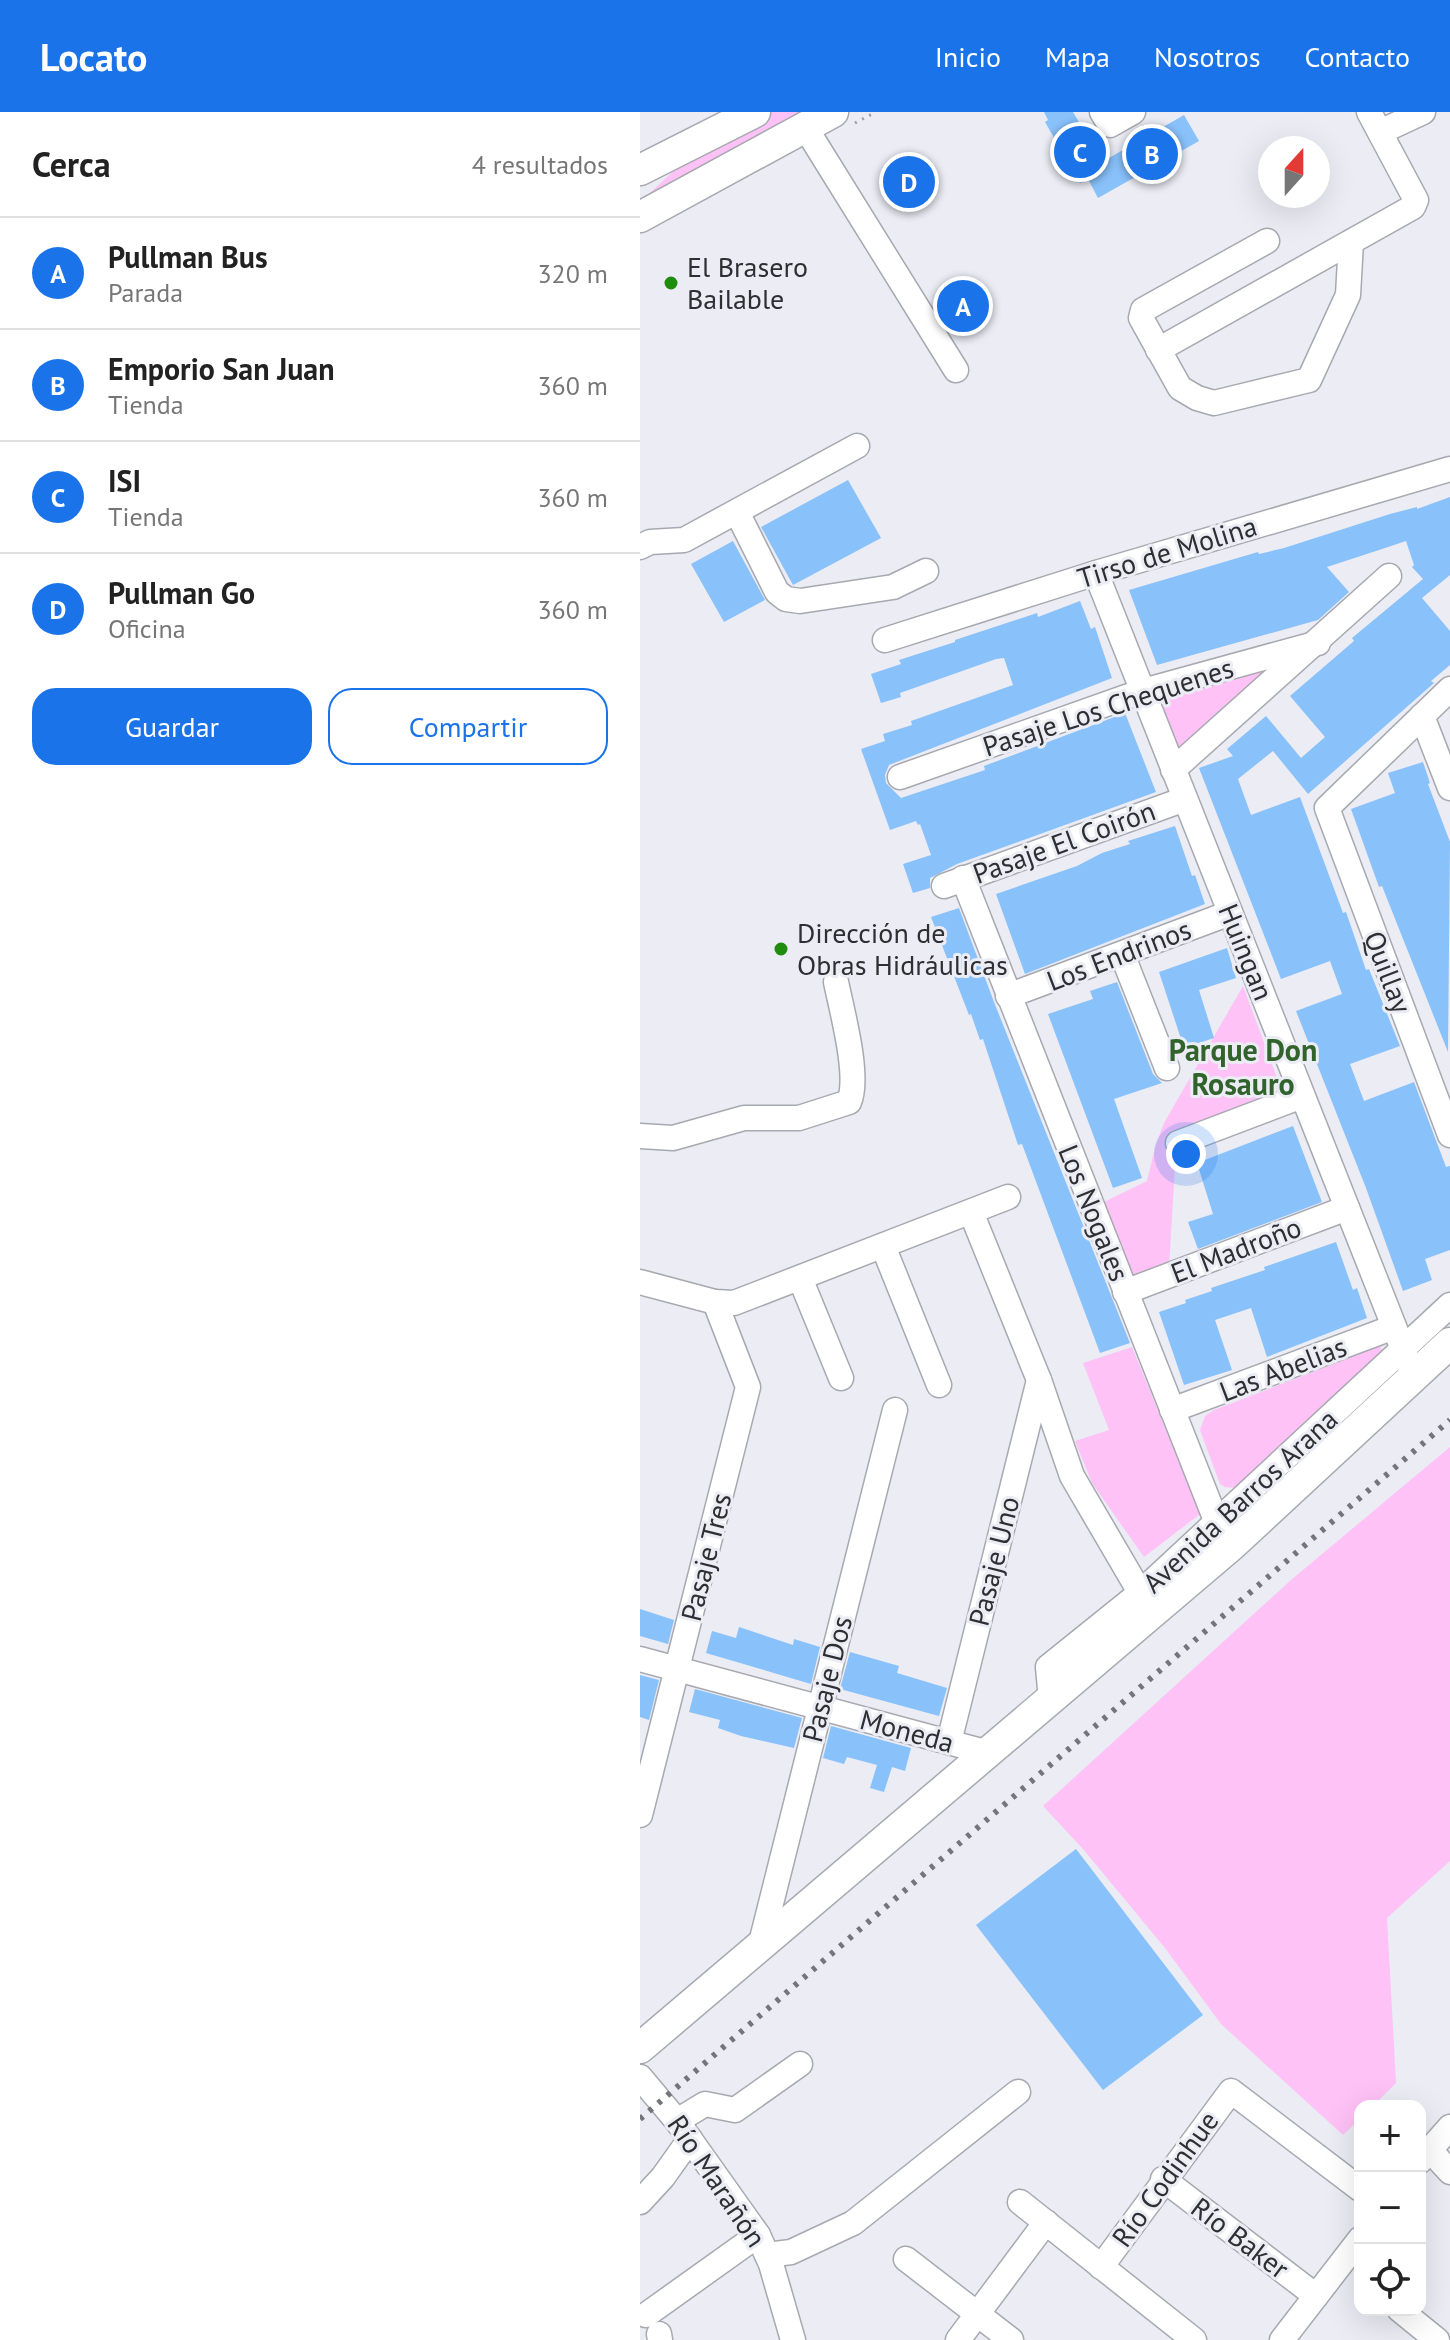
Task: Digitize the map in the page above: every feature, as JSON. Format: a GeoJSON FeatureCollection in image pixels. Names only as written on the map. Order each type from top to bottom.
{"type":"FeatureCollection","features":[{"type":"Feature","properties":{"kind":"main road"},"geometry":{"type":"LineString","coordinates":[[640,170],[755,112]]}},
{"type":"Feature","properties":{"kind":"main road"},"geometry":{"type":"LineString","coordinates":[[640,217],[833,112]]}},
{"type":"Feature","properties":{"kind":"main road","name":"Avenida Barros Arana"},"geometry":{"type":"LineString","coordinates":[[646,2036],[760,1947],[1051,1700],[1146,1603],[1224,1534],[1403,1351],[1450,1343]]}},
{"type":"Feature","properties":{"kind":"street"},"geometry":{"type":"LineString","coordinates":[[1102,112],[1110,125],[1133,112]]}},
{"type":"Feature","properties":{"kind":"street"},"geometry":{"type":"LineString","coordinates":[[1158,350],[1413,207],[1416,200],[1374,122],[1423,112]]}},
{"type":"Feature","properties":{"kind":"street"},"geometry":{"type":"LineString","coordinates":[[805,127],[956,370]]}},
{"type":"Feature","properties":{"kind":"street"},"geometry":{"type":"LineString","coordinates":[[1267,241],[1143,310],[1141,318],[1180,388],[1206,401],[1214,403],[1307,382],[1348,295],[1351,242]]}},
{"type":"Feature","properties":{"kind":"street"},"geometry":{"type":"LineString","coordinates":[[640,547],[650,542],[684,540],[857,446]]}},
{"type":"Feature","properties":{"kind":"street","name":"Tirso de Molina"},"geometry":{"type":"LineString","coordinates":[[885,640],[1096,573],[1450,469]]}},
{"type":"Feature","properties":{"kind":"street"},"geometry":{"type":"LineString","coordinates":[[737,512],[777,592],[786,599],[800,601],[893,587],[926,571]]}},
{"type":"Feature","properties":{"kind":"street","name":"Huingan"},"geometry":{"type":"LineString","coordinates":[[1096,573],[1403,1351]]}},
{"type":"Feature","properties":{"kind":"street"},"geometry":{"type":"LineString","coordinates":[[1173,770],[1318,643],[1389,576]]}},
{"type":"Feature","properties":{"kind":"street","name":"Pasaje Los Chequenes"},"geometry":{"type":"LineString","coordinates":[[900,777],[1143,691],[1318,643]]}},
{"type":"Feature","properties":{"kind":"street"},"geometry":{"type":"LineString","coordinates":[[1450,689],[1422,716],[1450,788]]}},
{"type":"Feature","properties":{"kind":"street","name":"Quillay"},"geometry":{"type":"LineString","coordinates":[[1422,716],[1327,808],[1448,1125]]}},
{"type":"Feature","properties":{"kind":"street","name":"Pasaje El Coirón"},"geometry":{"type":"LineString","coordinates":[[953,882],[1185,799]]}},
{"type":"Feature","properties":{"kind":"street","name":"Los Nogales"},"geometry":{"type":"LineString","coordinates":[[953,882],[1008,996],[1224,1534]]}},
{"type":"Feature","properties":{"kind":"street","name":"Los Endrinos"},"geometry":{"type":"LineString","coordinates":[[1008,996],[1230,913]]}},
{"type":"Feature","properties":{"kind":"street"},"geometry":{"type":"LineString","coordinates":[[1122,954],[1167,1068]]}},
{"type":"Feature","properties":{"kind":"street"},"geometry":{"type":"LineString","coordinates":[[640,1136],[673,1138],[744,1118],[799,1118],[849,1102],[853,1093],[849,1046],[836,982]]}},
{"type":"Feature","properties":{"kind":"street"},"geometry":{"type":"LineString","coordinates":[[1178,1143],[1302,1096]]}},
{"type":"Feature","properties":{"kind":"street"},"geometry":{"type":"LineString","coordinates":[[640,1282],[715,1302],[734,1303],[1008,1197]]}},
{"type":"Feature","properties":{"kind":"street","name":"El Madroño"},"geometry":{"type":"LineString","coordinates":[[1125,1292],[1347,1208]]}},
{"type":"Feature","properties":{"kind":"street"},"geometry":{"type":"LineString","coordinates":[[971,1212],[1039,1380],[1072,1476],[1146,1603]]}},
{"type":"Feature","properties":{"kind":"street"},"geometry":{"type":"LineString","coordinates":[[883,1246],[939,1385]]}},
{"type":"Feature","properties":{"kind":"street"},"geometry":{"type":"LineString","coordinates":[[800,1278],[841,1378]]}},
{"type":"Feature","properties":{"kind":"street","name":"Pasaje Tres"},"geometry":{"type":"LineString","coordinates":[[640,1815],[748,1387],[715,1302]]}},
{"type":"Feature","properties":{"kind":"street","name":"Avenida Barros Arana"},"geometry":{"type":"LineString","coordinates":[[1403,1351],[1450,1305]]}},
{"type":"Feature","properties":{"kind":"street","name":"Las Abelias"},"geometry":{"type":"LineString","coordinates":[[1172,1410],[1403,1351]]}},
{"type":"Feature","properties":{"kind":"street","name":"Pasaje Uno"},"geometry":{"type":"LineString","coordinates":[[949,1742],[1039,1380]]}},
{"type":"Feature","properties":{"kind":"street","name":"Pasaje Dos"},"geometry":{"type":"LineString","coordinates":[[760,1947],[895,1410]]}},
{"type":"Feature","properties":{"kind":"street","name":"Moneda"},"geometry":{"type":"LineString","coordinates":[[640,1659],[989,1753]]}},
{"type":"Feature","properties":{"kind":"street"},"geometry":{"type":"LineString","coordinates":[[640,2202],[663,2177],[684,2130],[705,2104],[735,2110],[800,2064]]}},
{"type":"Feature","properties":{"kind":"street","name":"Río Marañón"},"geometry":{"type":"LineString","coordinates":[[640,2077],[684,2130],[762,2245],[793,2340]]}},
{"type":"Feature","properties":{"kind":"street","name":"Río Codinhue"},"geometry":{"type":"LineString","coordinates":[[1101,2267],[1163,2179],[1231,2091],[1354,2184]]}},
{"type":"Feature","properties":{"kind":"street"},"geometry":{"type":"LineString","coordinates":[[655,2330],[762,2245],[791,2252],[853,2223],[1018,2092]]}},
{"type":"Feature","properties":{"kind":"street"},"geometry":{"type":"LineString","coordinates":[[1426,2154],[1450,2127]]}},
{"type":"Feature","properties":{"kind":"street"},"geometry":{"type":"LineString","coordinates":[[1426,2156],[1450,2172]]}},
{"type":"Feature","properties":{"kind":"street","name":"Río Baker"},"geometry":{"type":"LineString","coordinates":[[1163,2179],[1316,2296]]}},
{"type":"Feature","properties":{"kind":"street"},"geometry":{"type":"LineString","coordinates":[[1020,2202],[1194,2340]]}},
{"type":"Feature","properties":{"kind":"street"},"geometry":{"type":"LineString","coordinates":[[958,2340],[1046,2222]]}},
{"type":"Feature","properties":{"kind":"street"},"geometry":{"type":"LineString","coordinates":[[1282,2340],[1316,2296],[1351,2271],[1359,2244]]}},
{"type":"Feature","properties":{"kind":"street"},"geometry":{"type":"LineString","coordinates":[[906,2259],[1011,2340]]}},
{"type":"Feature","properties":{"kind":"street"},"geometry":{"type":"LineString","coordinates":[[1407,2316],[1437,2340]]}},
{"type":"Feature","properties":{"kind":"shaded area"},"geometry":{"type":"Polygon","coordinates":[[[768,112],[808,112],[640,202],[692,154],[768,112]]]}},
{"type":"Feature","properties":{"kind":"shaded area"},"geometry":{"type":"Polygon","coordinates":[[[1279,662],[1180,755],[1157,696],[1279,662]]]}},
{"type":"Feature","properties":{"kind":"shaded area","name":"Parque Don Rosauro"},"geometry":{"type":"Polygon","coordinates":[[[1243,986],[1282,1091],[1177,1133],[1169,1267],[1131,1280],[1102,1203],[1147,1181],[1164,1123],[1243,986]]]}},
{"type":"Feature","properties":{"kind":"shaded area"},"geometry":{"type":"Polygon","coordinates":[[[1380,1346],[1383,1352],[1237,1488],[1220,1484],[1200,1430],[1205,1416],[1380,1346]]]}},
{"type":"Feature","properties":{"kind":"shaded area"},"geometry":{"type":"Polygon","coordinates":[[[1132,1347],[1200,1514],[1144,1557],[1092,1483],[1075,1441],[1109,1430],[1083,1363],[1132,1347]]]}},
{"type":"Feature","properties":{"kind":"shaded area"},"geometry":{"type":"Polygon","coordinates":[[[1450,1447],[1450,1861],[1387,1918],[1396,2083],[1379,2100],[1354,2100],[1354,2125],[1343,2135],[1221,2024],[1165,1948],[1043,1806],[1291,1580],[1450,1447]]]}},
{"type":"Feature","properties":{"kind":"building"},"geometry":{"type":"Polygon","coordinates":[[[1044,112],[1073,112],[1102,162],[1184,115],[1199,141],[1098,198],[1088,179],[1080,183],[1045,122],[1048,120],[1044,112]]]}},
{"type":"Feature","properties":{"kind":"building"},"geometry":{"type":"Polygon","coordinates":[[[848,480],[881,538],[793,585],[761,527],[848,480]]]}},
{"type":"Feature","properties":{"kind":"building"},"geometry":{"type":"Polygon","coordinates":[[[1450,497],[1450,575],[1422,598],[1450,631],[1450,665],[1431,681],[1434,683],[1308,794],[1273,751],[1238,779],[1251,815],[1300,797],[1343,913],[1346,912],[1366,970],[1369,969],[1400,1046],[1350,1064],[1364,1101],[1414,1082],[1446,1167],[1450,1166],[1450,1250],[1425,1259],[1432,1280],[1403,1291],[1296,1011],[1342,994],[1330,961],[1281,979],[1199,768],[1233,756],[1227,749],[1266,716],[1301,758],[1325,737],[1290,696],[1354,641],[1352,638],[1423,579],[1412,567],[1406,541],[1327,567],[1349,592],[1318,620],[1157,665],[1129,590],[1258,552],[1284,548],[1450,497]]]}},
{"type":"Feature","properties":{"kind":"building"},"geometry":{"type":"Polygon","coordinates":[[[733,541],[765,600],[724,622],[691,564],[733,541]]]}},
{"type":"Feature","properties":{"kind":"building"},"geometry":{"type":"Polygon","coordinates":[[[1080,601],[1091,629],[1095,627],[1112,678],[889,765],[886,783],[901,798],[985,770],[984,766],[1125,713],[1156,792],[957,864],[930,878],[930,888],[913,893],[903,864],[931,855],[920,824],[916,821],[890,830],[861,749],[885,741],[883,734],[912,725],[911,721],[1013,685],[1004,658],[996,659],[900,693],[901,697],[881,703],[871,674],[901,664],[899,660],[955,640],[1037,613],[1038,617],[1080,601]]]}},
{"type":"Feature","properties":{"kind":"building"},"geometry":{"type":"Polygon","coordinates":[[[1423,762],[1450,842],[1448,1052],[1382,886],[1379,887],[1351,809],[1395,793],[1388,773],[1423,762]]]}},
{"type":"Feature","properties":{"kind":"building"},"geometry":{"type":"Polygon","coordinates":[[[1175,826],[1205,904],[1025,974],[996,894],[1077,866],[1102,853],[1130,844],[1128,841],[1175,826]]]}},
{"type":"Feature","properties":{"kind":"building"},"geometry":{"type":"Polygon","coordinates":[[[959,908],[1130,1343],[1100,1353],[1022,1144],[1018,1145],[983,1039],[980,1040],[969,1015],[931,917],[959,908]]]}},
{"type":"Feature","properties":{"kind":"building"},"geometry":{"type":"Polygon","coordinates":[[[1227,948],[1236,978],[1199,990],[1214,1038],[1184,1048],[1159,972],[1227,948]]]}},
{"type":"Feature","properties":{"kind":"building"},"geometry":{"type":"Polygon","coordinates":[[[1117,982],[1153,1074],[1162,1083],[1114,1099],[1142,1178],[1113,1188],[1048,1014],[1093,999],[1090,991],[1117,982]]]}},
{"type":"Feature","properties":{"kind":"building"},"geometry":{"type":"Polygon","coordinates":[[[1293,1126],[1322,1202],[1198,1249],[1188,1222],[1213,1214],[1197,1163],[1293,1126]]]}},
{"type":"Feature","properties":{"kind":"building"},"geometry":{"type":"Polygon","coordinates":[[[1336,1242],[1367,1318],[1267,1357],[1251,1308],[1215,1320],[1232,1370],[1184,1385],[1159,1312],[1212,1291],[1211,1288],[1265,1270],[1264,1267],[1336,1242]]]}},
{"type":"Feature","properties":{"kind":"building"},"geometry":{"type":"Polygon","coordinates":[[[640,1609],[674,1620],[668,1644],[640,1636],[640,1609]]]}},
{"type":"Feature","properties":{"kind":"building"},"geometry":{"type":"Polygon","coordinates":[[[739,1627],[793,1645],[794,1639],[820,1647],[811,1684],[706,1653],[712,1631],[736,1638],[739,1627]]]}},
{"type":"Feature","properties":{"kind":"building"},"geometry":{"type":"Polygon","coordinates":[[[850,1652],[899,1666],[897,1673],[947,1688],[939,1716],[840,1689],[850,1652]]]}},
{"type":"Feature","properties":{"kind":"building"},"geometry":{"type":"Polygon","coordinates":[[[640,1675],[659,1680],[649,1720],[640,1717],[640,1675]]]}},
{"type":"Feature","properties":{"kind":"building"},"geometry":{"type":"Polygon","coordinates":[[[695,1689],[802,1718],[794,1748],[741,1736],[718,1728],[720,1720],[689,1712],[695,1689]]]}},
{"type":"Feature","properties":{"kind":"building"},"geometry":{"type":"Polygon","coordinates":[[[831,1726],[911,1748],[905,1771],[892,1767],[884,1792],[870,1788],[877,1765],[847,1757],[844,1764],[823,1758],[831,1726]]]}},
{"type":"Feature","properties":{"kind":"building"},"geometry":{"type":"Polygon","coordinates":[[[1076,1849],[1203,2015],[1103,2090],[976,1925],[1076,1849]]]}},
{"type":"Feature","properties":{"kind":"railway"},"geometry":{"type":"LineString","coordinates":[[640,2119],[1450,1420]]}},
{"type":"Feature","properties":{"kind":"place","name":"ISI"},"geometry":{"type":"Point","coordinates":[1080,152]}},
{"type":"Feature","properties":{"kind":"place","name":"Emporio San Juan"},"geometry":{"type":"Point","coordinates":[1152,154]}},
{"type":"Feature","properties":{"kind":"place","name":"Pullman Go"},"geometry":{"type":"Point","coordinates":[909,182]}},
{"type":"Feature","properties":{"kind":"place","name":"El Brasero Bailable"},"geometry":{"type":"Point","coordinates":[671,283]}},
{"type":"Feature","properties":{"kind":"place","name":"Pullman Bus"},"geometry":{"type":"Point","coordinates":[963,306]}},
{"type":"Feature","properties":{"kind":"place","name":"Dirección de Obras Hidráulicas"},"geometry":{"type":"Point","coordinates":[781,949]}},
{"type":"Feature","properties":{"kind":"district","name":"Parque Don Rosauro"},"geometry":{"type":"Point","coordinates":[1243,1068]}}]}
